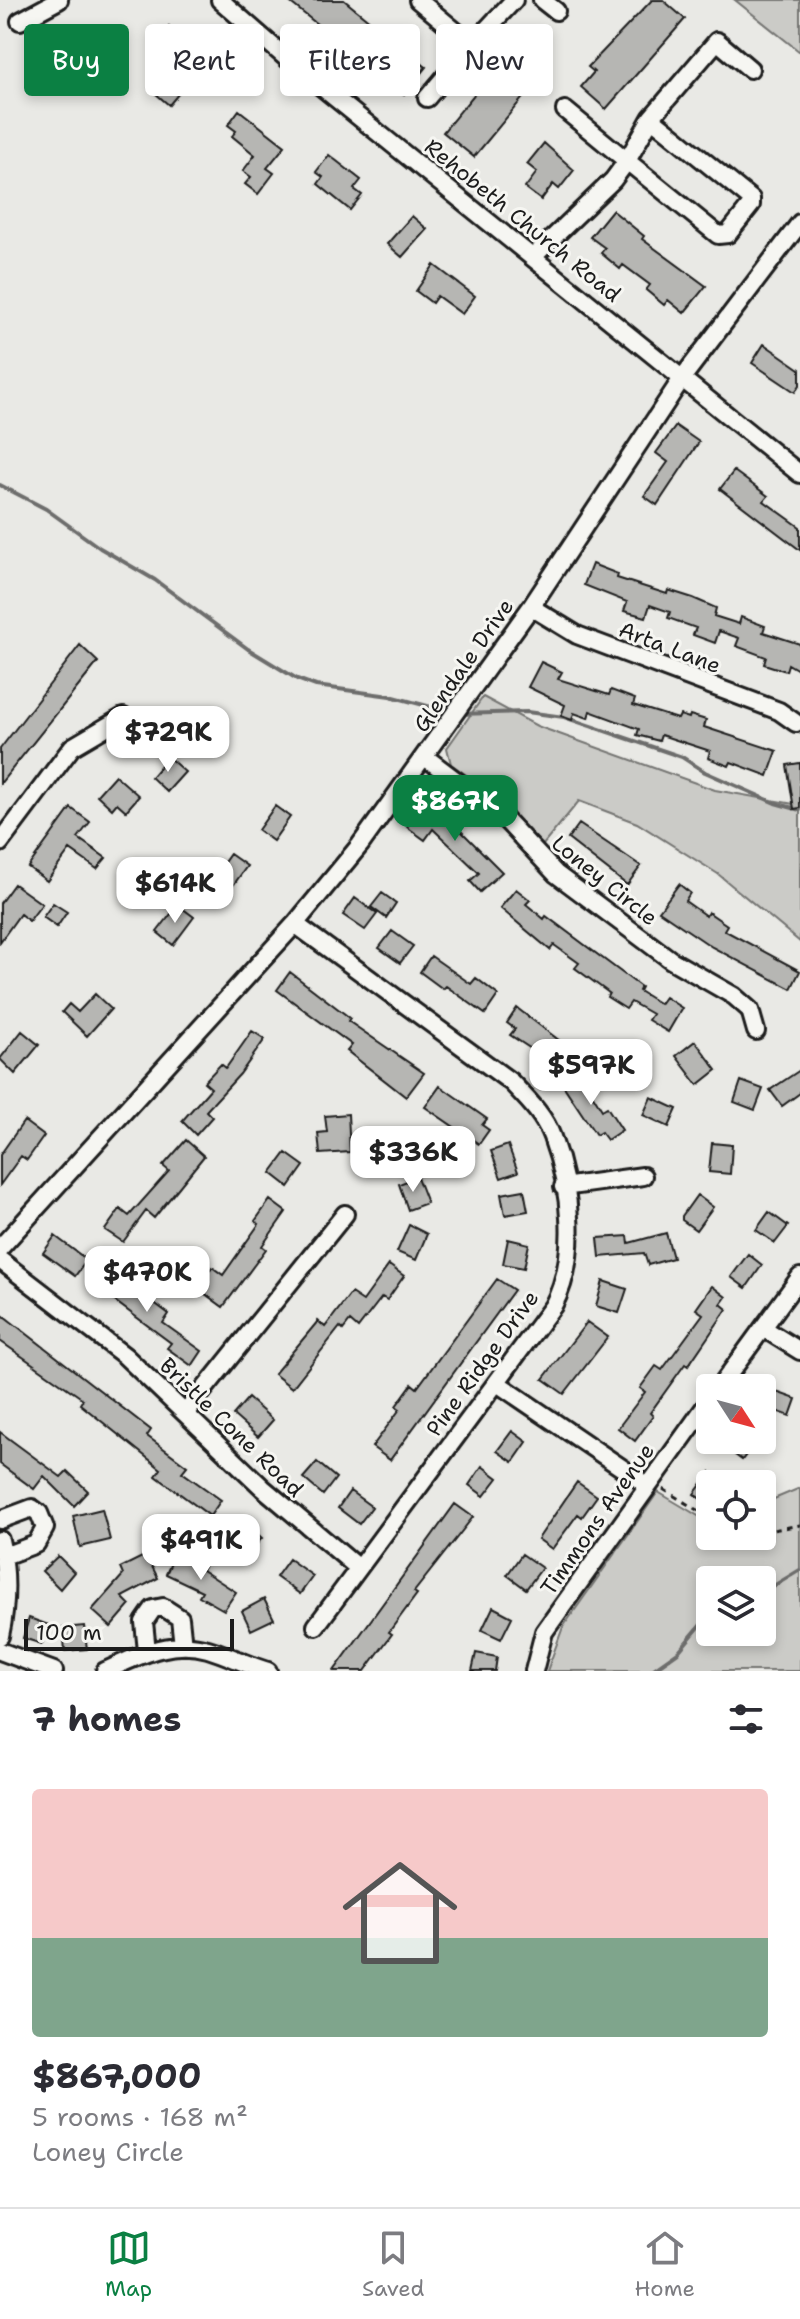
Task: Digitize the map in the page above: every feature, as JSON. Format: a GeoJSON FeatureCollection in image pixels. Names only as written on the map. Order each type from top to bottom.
{"type":"FeatureCollection","features":[{"type":"Feature","properties":{"kind":"street"},"geometry":{"type":"LineString","coordinates":[[20,21],[59,0]]}},
{"type":"Feature","properties":{"kind":"street","name":"Rehobeth Church Road"},"geometry":{"type":"LineString","coordinates":[[220,0],[292,63],[800,474]]}},
{"type":"Feature","properties":{"kind":"street"},"geometry":{"type":"LineString","coordinates":[[418,0],[447,24]]}},
{"type":"Feature","properties":{"kind":"street"},"geometry":{"type":"LineString","coordinates":[[492,24],[514,0]]}},
{"type":"Feature","properties":{"kind":"street"},"geometry":{"type":"LineString","coordinates":[[542,0],[556,11]]}},
{"type":"Feature","properties":{"kind":"street"},"geometry":{"type":"LineString","coordinates":[[534,256],[613,180],[651,118],[717,41],[750,69]]}},
{"type":"Feature","properties":{"kind":"street"},"geometry":{"type":"LineString","coordinates":[[427,98],[436,87]]}},
{"type":"Feature","properties":{"kind":"street"},"geometry":{"type":"LineString","coordinates":[[565,110],[718,235],[728,234],[751,205],[751,199],[651,118]]}},
{"type":"Feature","properties":{"kind":"street","name":"Glendale Drive"},"geometry":{"type":"LineString","coordinates":[[0,1248],[295,924],[425,757],[531,607],[683,377],[800,223]]}},
{"type":"Feature","properties":{"kind":"street","name":"Arta Lane"},"geometry":{"type":"LineString","coordinates":[[531,607],[577,635],[779,711],[796,723]]}},
{"type":"Feature","properties":{"kind":"street"},"geometry":{"type":"LineString","coordinates":[[0,843],[72,747],[123,717]]}},
{"type":"Feature","properties":{"kind":"street","name":"Loney Circle"},"geometry":{"type":"LineString","coordinates":[[425,757],[499,813],[556,874],[671,960],[734,996],[750,1010],[756,1031]]}},
{"type":"Feature","properties":{"kind":"street","name":"Pine Ridge Drive"},"geometry":{"type":"LineString","coordinates":[[295,924],[511,1082],[538,1111],[552,1137],[563,1187],[569,1238],[564,1284],[497,1383],[316,1626]]}},
{"type":"Feature","properties":{"kind":"street"},"geometry":{"type":"LineString","coordinates":[[563,1187],[643,1176]]}},
{"type":"Feature","properties":{"kind":"street"},"geometry":{"type":"LineString","coordinates":[[186,1412],[345,1214]]}},
{"type":"Feature","properties":{"kind":"street","name":"Bristle Cone Road"},"geometry":{"type":"LineString","coordinates":[[0,1260],[125,1356],[274,1498],[358,1568]]}},
{"type":"Feature","properties":{"kind":"street"},"geometry":{"type":"LineString","coordinates":[[729,1374],[800,1277]]}},
{"type":"Feature","properties":{"kind":"street"},"geometry":{"type":"LineString","coordinates":[[763,1328],[800,1351]]}},
{"type":"Feature","properties":{"kind":"street"},"geometry":{"type":"LineString","coordinates":[[497,1383],[654,1486]]}},
{"type":"Feature","properties":{"kind":"street","name":"Timmons Avenue"},"geometry":{"type":"LineString","coordinates":[[534,1671],[544,1632],[654,1486],[696,1422]]}},
{"type":"Feature","properties":{"kind":"street"},"geometry":{"type":"LineString","coordinates":[[0,1520],[32,1508],[39,1513],[45,1528],[36,1544],[2,1548],[5,1612],[0,1636]]}},
{"type":"Feature","properties":{"kind":"street"},"geometry":{"type":"LineString","coordinates":[[147,1651],[144,1622],[153,1609],[163,1607],[180,1618],[183,1646]]}},
{"type":"Feature","properties":{"kind":"street"},"geometry":{"type":"LineString","coordinates":[[105,1671],[147,1651],[183,1646],[206,1648],[268,1671]]}},
{"type":"Feature","properties":{"kind":"street"},"geometry":{"type":"LineString","coordinates":[[0,1651],[54,1671]]}},
{"type":"Feature","properties":{"kind":"path"},"geometry":{"type":"LineString","coordinates":[[654,1486],[696,1510]]}},
{"type":"Feature","properties":{"kind":"path"},"geometry":{"type":"LineString","coordinates":[[776,1529],[800,1525]]}},
{"type":"Feature","properties":{"kind":"shaded area"},"geometry":{"type":"Polygon","coordinates":[[[735,0],[800,0],[800,52],[735,0]]]}},
{"type":"Feature","properties":{"kind":"shaded area"},"geometry":{"type":"Polygon","coordinates":[[[483,697],[537,726],[715,790],[800,805],[800,942],[718,874],[637,823],[579,801],[543,845],[493,794],[451,764],[447,748],[483,697]]]}},
{"type":"Feature","properties":{"kind":"shaded area"},"geometry":{"type":"Polygon","coordinates":[[[800,1488],[800,1671],[547,1671],[563,1627],[658,1492],[696,1515],[696,1550],[776,1550],[776,1498],[800,1488]]]}},
{"type":"Feature","properties":{"kind":"building"},"geometry":{"type":"Polygon","coordinates":[[[287,0],[344,0],[373,24],[317,24],[287,0]]]}},
{"type":"Feature","properties":{"kind":"building"},"geometry":{"type":"Polygon","coordinates":[[[652,0],[663,0],[685,19],[606,109],[581,87],[594,72],[588,67],[652,0]]]}},
{"type":"Feature","properties":{"kind":"building"},"geometry":{"type":"Polygon","coordinates":[[[158,96],[177,96],[169,105],[158,96]]]}},
{"type":"Feature","properties":{"kind":"building"},"geometry":{"type":"Polygon","coordinates":[[[473,96],[524,96],[474,157],[443,132],[473,96]]]}},
{"type":"Feature","properties":{"kind":"building"},"geometry":{"type":"Polygon","coordinates":[[[239,110],[285,146],[267,168],[274,173],[258,194],[245,184],[251,177],[243,171],[255,155],[232,136],[236,131],[228,125],[239,110]]]}},
{"type":"Feature","properties":{"kind":"building"},"geometry":{"type":"Polygon","coordinates":[[[544,143],[574,170],[559,189],[553,184],[541,200],[525,188],[537,172],[527,164],[544,143]]]}},
{"type":"Feature","properties":{"kind":"building"},"geometry":{"type":"Polygon","coordinates":[[[329,155],[361,180],[354,189],[362,195],[350,210],[318,184],[323,177],[316,172],[329,155]]]}},
{"type":"Feature","properties":{"kind":"building"},"geometry":{"type":"Polygon","coordinates":[[[612,210],[644,236],[642,239],[706,286],[684,313],[668,300],[664,305],[646,290],[650,285],[623,265],[620,269],[601,253],[605,248],[590,237],[612,210]]]}},
{"type":"Feature","properties":{"kind":"building"},"geometry":{"type":"Polygon","coordinates":[[[412,216],[427,229],[402,257],[387,244],[412,216]]]}},
{"type":"Feature","properties":{"kind":"building"},"geometry":{"type":"Polygon","coordinates":[[[434,265],[475,296],[462,314],[437,296],[432,303],[416,291],[434,265]]]}},
{"type":"Feature","properties":{"kind":"building"},"geometry":{"type":"Polygon","coordinates":[[[764,344],[800,369],[800,385],[795,392],[752,363],[764,344]]]}},
{"type":"Feature","properties":{"kind":"building"},"geometry":{"type":"Polygon","coordinates":[[[676,426],[699,442],[657,505],[644,496],[668,462],[656,453],[676,426]]]}},
{"type":"Feature","properties":{"kind":"building"},"geometry":{"type":"Polygon","coordinates":[[[734,471],[768,496],[764,501],[800,527],[800,550],[720,489],[734,471]]]}},
{"type":"Feature","properties":{"kind":"building"},"geometry":{"type":"Polygon","coordinates":[[[592,564],[618,574],[617,578],[667,594],[668,590],[693,598],[716,608],[714,616],[739,624],[741,617],[765,626],[763,632],[800,644],[800,671],[788,664],[786,671],[764,664],[766,657],[736,646],[739,638],[719,631],[715,643],[693,635],[696,628],[668,618],[670,612],[650,605],[646,617],[624,611],[627,602],[584,585],[592,564]]]}},
{"type":"Feature","properties":{"kind":"building"},"geometry":{"type":"Polygon","coordinates":[[[80,645],[98,662],[0,784],[0,749],[80,645]]]}},
{"type":"Feature","properties":{"kind":"building"},"geometry":{"type":"Polygon","coordinates":[[[541,662],[562,672],[558,679],[609,695],[611,690],[635,699],[633,705],[678,719],[680,715],[689,718],[690,715],[706,720],[704,727],[777,751],[768,776],[731,762],[729,766],[708,758],[710,751],[661,735],[659,741],[637,735],[639,729],[590,711],[588,718],[574,713],[572,720],[561,716],[565,705],[528,687],[541,662]]]}},
{"type":"Feature","properties":{"kind":"building"},"geometry":{"type":"Polygon","coordinates":[[[189,715],[211,724],[200,749],[178,740],[189,715]]]}},
{"type":"Feature","properties":{"kind":"building"},"geometry":{"type":"Polygon","coordinates":[[[168,757],[185,772],[167,792],[151,777],[168,757]]]}},
{"type":"Feature","properties":{"kind":"building"},"geometry":{"type":"Polygon","coordinates":[[[800,763],[800,808],[794,809],[787,765],[800,763]]]}},
{"type":"Feature","properties":{"kind":"building"},"geometry":{"type":"Polygon","coordinates":[[[115,775],[139,796],[126,811],[117,803],[112,809],[97,795],[115,775]]]}},
{"type":"Feature","properties":{"kind":"building"},"geometry":{"type":"Polygon","coordinates":[[[426,801],[446,816],[502,872],[480,892],[470,881],[479,873],[433,829],[425,840],[407,827],[426,801]]]}},
{"type":"Feature","properties":{"kind":"building"},"geometry":{"type":"Polygon","coordinates":[[[275,806],[290,817],[273,841],[258,830],[275,806]]]}},
{"type":"Feature","properties":{"kind":"building"},"geometry":{"type":"Polygon","coordinates":[[[71,808],[90,822],[78,838],[106,858],[97,869],[70,850],[47,881],[28,867],[71,808]]]}},
{"type":"Feature","properties":{"kind":"building"},"geometry":{"type":"Polygon","coordinates":[[[579,824],[641,866],[627,885],[568,839],[579,824]]]}},
{"type":"Feature","properties":{"kind":"building"},"geometry":{"type":"Polygon","coordinates":[[[230,854],[247,866],[229,891],[212,879],[230,854]]]}},
{"type":"Feature","properties":{"kind":"building"},"geometry":{"type":"Polygon","coordinates":[[[14,884],[42,904],[29,921],[20,914],[0,942],[0,903],[14,884]]]}},
{"type":"Feature","properties":{"kind":"building"},"geometry":{"type":"Polygon","coordinates":[[[679,884],[690,893],[685,901],[706,916],[708,912],[727,925],[724,930],[800,971],[791,989],[712,947],[659,911],[679,884]]]}},
{"type":"Feature","properties":{"kind":"building"},"geometry":{"type":"Polygon","coordinates":[[[516,889],[530,900],[526,904],[544,919],[546,916],[641,987],[639,991],[660,1004],[665,997],[682,1008],[668,1032],[648,1020],[652,1014],[631,1002],[626,1009],[607,997],[609,993],[575,968],[579,963],[554,945],[550,950],[500,908],[516,889]]]}},
{"type":"Feature","properties":{"kind":"building"},"geometry":{"type":"Polygon","coordinates":[[[382,893],[396,903],[386,918],[371,907],[382,893]]]}},
{"type":"Feature","properties":{"kind":"building"},"geometry":{"type":"Polygon","coordinates":[[[355,898],[377,914],[365,930],[343,915],[355,898]]]}},
{"type":"Feature","properties":{"kind":"building"},"geometry":{"type":"Polygon","coordinates":[[[53,903],[67,912],[57,927],[43,917],[53,903]]]}},
{"type":"Feature","properties":{"kind":"building"},"geometry":{"type":"Polygon","coordinates":[[[178,905],[194,917],[173,945],[157,932],[178,905]]]}},
{"type":"Feature","properties":{"kind":"building"},"geometry":{"type":"Polygon","coordinates":[[[392,931],[413,946],[400,963],[379,948],[392,931]]]}},
{"type":"Feature","properties":{"kind":"building"},"geometry":{"type":"Polygon","coordinates":[[[431,956],[471,984],[476,978],[498,995],[485,1014],[420,972],[431,956]]]}},
{"type":"Feature","properties":{"kind":"building"},"geometry":{"type":"Polygon","coordinates":[[[290,972],[350,1018],[348,1021],[424,1073],[406,1097],[347,1051],[352,1045],[277,990],[290,972]]]}},
{"type":"Feature","properties":{"kind":"building"},"geometry":{"type":"Polygon","coordinates":[[[95,994],[111,1009],[87,1036],[62,1012],[69,1004],[78,1012],[95,994]]]}},
{"type":"Feature","properties":{"kind":"building"},"geometry":{"type":"Polygon","coordinates":[[[517,1008],[573,1051],[560,1068],[510,1035],[515,1029],[507,1023],[517,1008]]]}},
{"type":"Feature","properties":{"kind":"building"},"geometry":{"type":"Polygon","coordinates":[[[22,1031],[39,1045],[15,1074],[0,1059],[22,1031]]]}},
{"type":"Feature","properties":{"kind":"building"},"geometry":{"type":"Polygon","coordinates":[[[252,1031],[265,1039],[240,1074],[206,1111],[212,1117],[196,1135],[182,1121],[211,1088],[204,1082],[221,1064],[226,1068],[252,1031]]]}},
{"type":"Feature","properties":{"kind":"building"},"geometry":{"type":"Polygon","coordinates":[[[695,1041],[717,1070],[698,1085],[676,1056],[695,1041]]]}},
{"type":"Feature","properties":{"kind":"building"},"geometry":{"type":"Polygon","coordinates":[[[800,1070],[800,1093],[782,1106],[770,1090],[800,1070]]]}},
{"type":"Feature","properties":{"kind":"building"},"geometry":{"type":"Polygon","coordinates":[[[578,1071],[602,1110],[607,1107],[622,1130],[607,1140],[601,1132],[596,1135],[561,1082],[578,1071]]]}},
{"type":"Feature","properties":{"kind":"building"},"geometry":{"type":"Polygon","coordinates":[[[741,1081],[763,1089],[755,1110],[734,1102],[741,1081]]]}},
{"type":"Feature","properties":{"kind":"building"},"geometry":{"type":"Polygon","coordinates":[[[440,1086],[487,1119],[482,1125],[489,1130],[479,1144],[425,1107],[440,1086]]]}},
{"type":"Feature","properties":{"kind":"building"},"geometry":{"type":"Polygon","coordinates":[[[651,1097],[677,1109],[669,1127],[643,1115],[651,1097]]]}},
{"type":"Feature","properties":{"kind":"building"},"geometry":{"type":"Polygon","coordinates":[[[348,1114],[350,1152],[320,1154],[318,1133],[327,1132],[325,1116],[348,1114]]]}},
{"type":"Feature","properties":{"kind":"building"},"geometry":{"type":"Polygon","coordinates":[[[24,1121],[44,1136],[27,1160],[21,1156],[0,1185],[0,1155],[24,1121]]]}},
{"type":"Feature","properties":{"kind":"building"},"geometry":{"type":"Polygon","coordinates":[[[375,1139],[396,1152],[385,1170],[364,1156],[375,1139]]]}},
{"type":"Feature","properties":{"kind":"building"},"geometry":{"type":"Polygon","coordinates":[[[186,1140],[204,1156],[154,1218],[146,1211],[123,1242],[105,1230],[120,1209],[129,1216],[169,1171],[163,1166],[186,1140]]]}},
{"type":"Feature","properties":{"kind":"building"},"geometry":{"type":"Polygon","coordinates":[[[712,1143],[732,1145],[730,1174],[709,1172],[712,1143]]]}},
{"type":"Feature","properties":{"kind":"building"},"geometry":{"type":"Polygon","coordinates":[[[508,1145],[518,1172],[501,1178],[491,1151],[508,1145]]]}},
{"type":"Feature","properties":{"kind":"building"},"geometry":{"type":"Polygon","coordinates":[[[286,1153],[304,1166],[289,1187],[271,1173],[286,1153]]]}},
{"type":"Feature","properties":{"kind":"building"},"geometry":{"type":"Polygon","coordinates":[[[417,1177],[427,1203],[408,1210],[399,1184],[417,1177]]]}},
{"type":"Feature","properties":{"kind":"building"},"geometry":{"type":"Polygon","coordinates":[[[524,1190],[528,1211],[505,1215],[501,1194],[524,1190]]]}},
{"type":"Feature","properties":{"kind":"building"},"geometry":{"type":"Polygon","coordinates":[[[697,1195],[713,1207],[696,1230],[682,1220],[682,1216],[697,1195]]]}},
{"type":"Feature","properties":{"kind":"building"},"geometry":{"type":"Polygon","coordinates":[[[270,1200],[286,1212],[262,1246],[266,1249],[223,1307],[197,1288],[212,1267],[223,1275],[259,1224],[255,1221],[270,1200]]]}},
{"type":"Feature","properties":{"kind":"building"},"geometry":{"type":"Polygon","coordinates":[[[769,1212],[788,1226],[775,1243],[756,1230],[769,1212]]]}},
{"type":"Feature","properties":{"kind":"building"},"geometry":{"type":"Polygon","coordinates":[[[409,1225],[427,1234],[416,1260],[397,1252],[409,1225]]]}},
{"type":"Feature","properties":{"kind":"building"},"geometry":{"type":"Polygon","coordinates":[[[666,1233],[673,1258],[648,1265],[644,1253],[600,1257],[598,1238],[628,1236],[629,1243],[666,1233]]]}},
{"type":"Feature","properties":{"kind":"building"},"geometry":{"type":"Polygon","coordinates":[[[55,1236],[87,1260],[75,1276],[43,1253],[55,1236]]]}},
{"type":"Feature","properties":{"kind":"building"},"geometry":{"type":"Polygon","coordinates":[[[508,1239],[529,1244],[524,1268],[503,1264],[508,1239]]]}},
{"type":"Feature","properties":{"kind":"building"},"geometry":{"type":"Polygon","coordinates":[[[748,1254],[762,1265],[746,1288],[731,1277],[748,1254]]]}},
{"type":"Feature","properties":{"kind":"building"},"geometry":{"type":"Polygon","coordinates":[[[389,1265],[404,1276],[387,1300],[382,1297],[358,1328],[350,1321],[343,1330],[340,1327],[292,1388],[274,1374],[318,1321],[325,1327],[351,1293],[363,1301],[389,1265]]]}},
{"type":"Feature","properties":{"kind":"building"},"geometry":{"type":"Polygon","coordinates":[[[109,1269],[169,1314],[163,1323],[202,1351],[192,1366],[167,1348],[171,1343],[96,1287],[109,1269]]]}},
{"type":"Feature","properties":{"kind":"building"},"geometry":{"type":"Polygon","coordinates":[[[497,1279],[514,1290],[390,1460],[372,1447],[400,1409],[396,1406],[412,1384],[417,1388],[497,1279]]]}},
{"type":"Feature","properties":{"kind":"building"},"geometry":{"type":"Polygon","coordinates":[[[603,1281],[627,1289],[619,1313],[596,1306],[603,1281]]]}},
{"type":"Feature","properties":{"kind":"building"},"geometry":{"type":"Polygon","coordinates":[[[712,1286],[726,1297],[721,1304],[727,1309],[688,1366],[685,1364],[650,1413],[653,1416],[635,1441],[618,1428],[645,1392],[640,1388],[656,1366],[662,1370],[703,1314],[696,1309],[712,1286]]]}},
{"type":"Feature","properties":{"kind":"building"},"geometry":{"type":"Polygon","coordinates":[[[0,1313],[151,1430],[147,1436],[187,1466],[182,1472],[221,1500],[210,1516],[156,1476],[161,1469],[80,1404],[83,1399],[0,1341],[0,1313]]]}},
{"type":"Feature","properties":{"kind":"building"},"geometry":{"type":"Polygon","coordinates":[[[587,1322],[608,1337],[564,1394],[543,1379],[587,1322]]]}},
{"type":"Feature","properties":{"kind":"building"},"geometry":{"type":"Polygon","coordinates":[[[776,1392],[796,1399],[790,1416],[776,1411],[776,1392]]]}},
{"type":"Feature","properties":{"kind":"building"},"geometry":{"type":"Polygon","coordinates":[[[248,1398],[273,1420],[258,1437],[233,1415],[248,1398]]]}},
{"type":"Feature","properties":{"kind":"building"},"geometry":{"type":"Polygon","coordinates":[[[512,1431],[527,1442],[513,1462],[497,1451],[512,1431]]]}},
{"type":"Feature","properties":{"kind":"building"},"geometry":{"type":"Polygon","coordinates":[[[0,1432],[61,1477],[67,1471],[88,1491],[74,1506],[44,1476],[34,1489],[0,1464],[0,1432]]]}},
{"type":"Feature","properties":{"kind":"building"},"geometry":{"type":"Polygon","coordinates":[[[317,1462],[336,1478],[323,1495],[303,1478],[317,1462]]]}},
{"type":"Feature","properties":{"kind":"building"},"geometry":{"type":"Polygon","coordinates":[[[482,1466],[498,1478],[484,1496],[469,1485],[482,1466]]]}},
{"type":"Feature","properties":{"kind":"building"},"geometry":{"type":"Polygon","coordinates":[[[577,1482],[597,1496],[582,1517],[578,1514],[552,1549],[538,1539],[577,1482]]]}},
{"type":"Feature","properties":{"kind":"building"},"geometry":{"type":"Polygon","coordinates":[[[350,1491],[372,1507],[359,1524],[338,1508],[350,1491]]]}},
{"type":"Feature","properties":{"kind":"building"},"geometry":{"type":"Polygon","coordinates":[[[455,1504],[473,1517],[414,1592],[417,1594],[389,1632],[392,1634],[365,1671],[334,1671],[455,1504]]]}},
{"type":"Feature","properties":{"kind":"building"},"geometry":{"type":"Polygon","coordinates":[[[102,1509],[110,1540],[80,1547],[73,1516],[102,1509]]]}},
{"type":"Feature","properties":{"kind":"building"},"geometry":{"type":"Polygon","coordinates":[[[244,1522],[262,1538],[248,1554],[229,1537],[244,1522]]]}},
{"type":"Feature","properties":{"kind":"building"},"geometry":{"type":"Polygon","coordinates":[[[175,1554],[204,1567],[202,1570],[236,1592],[224,1610],[199,1596],[202,1591],[166,1574],[175,1554]]]}},
{"type":"Feature","properties":{"kind":"building"},"geometry":{"type":"Polygon","coordinates":[[[522,1554],[542,1568],[526,1589],[507,1575],[522,1554]]]}},
{"type":"Feature","properties":{"kind":"building"},"geometry":{"type":"Polygon","coordinates":[[[146,1555],[158,1578],[122,1597],[130,1605],[111,1627],[92,1610],[123,1575],[120,1568],[146,1555]]]}},
{"type":"Feature","properties":{"kind":"building"},"geometry":{"type":"Polygon","coordinates":[[[58,1556],[74,1572],[60,1589],[42,1571],[58,1556]]]}},
{"type":"Feature","properties":{"kind":"building"},"geometry":{"type":"Polygon","coordinates":[[[289,1559],[313,1576],[300,1594],[276,1577],[289,1559]]]}},
{"type":"Feature","properties":{"kind":"building"},"geometry":{"type":"Polygon","coordinates":[[[264,1599],[274,1619],[251,1630],[242,1611],[264,1599]]]}},
{"type":"Feature","properties":{"kind":"building"},"geometry":{"type":"Polygon","coordinates":[[[493,1607],[512,1617],[501,1639],[482,1630],[493,1607]]]}},
{"type":"Feature","properties":{"kind":"building"},"geometry":{"type":"Polygon","coordinates":[[[29,1618],[49,1625],[42,1644],[23,1638],[29,1618]]]}},
{"type":"Feature","properties":{"kind":"building"},"geometry":{"type":"Polygon","coordinates":[[[84,1626],[87,1649],[65,1651],[63,1628],[84,1626]]]}},
{"type":"Feature","properties":{"kind":"building"},"geometry":{"type":"Polygon","coordinates":[[[476,1653],[497,1657],[495,1671],[472,1671],[476,1653]]]}},
{"type":"Feature","properties":{"kind":"waterway"},"geometry":{"type":"LineString","coordinates":[[0,485],[46,509],[100,548],[155,580],[248,649],[297,679],[316,686],[390,696],[450,712]]}},
{"type":"Feature","properties":{"kind":"waterway"},"geometry":{"type":"LineString","coordinates":[[458,714],[527,712],[564,717],[682,757],[705,772],[775,803],[800,810]]}},
{"type":"Feature","properties":{"kind":"waterway"},"geometry":{"type":"LineString","coordinates":[[776,1585],[800,1570]]}},
{"type":"Feature","properties":{"kind":"waterway"},"geometry":{"type":"LineString","coordinates":[[651,1671],[678,1652],[696,1631]]}}]}
